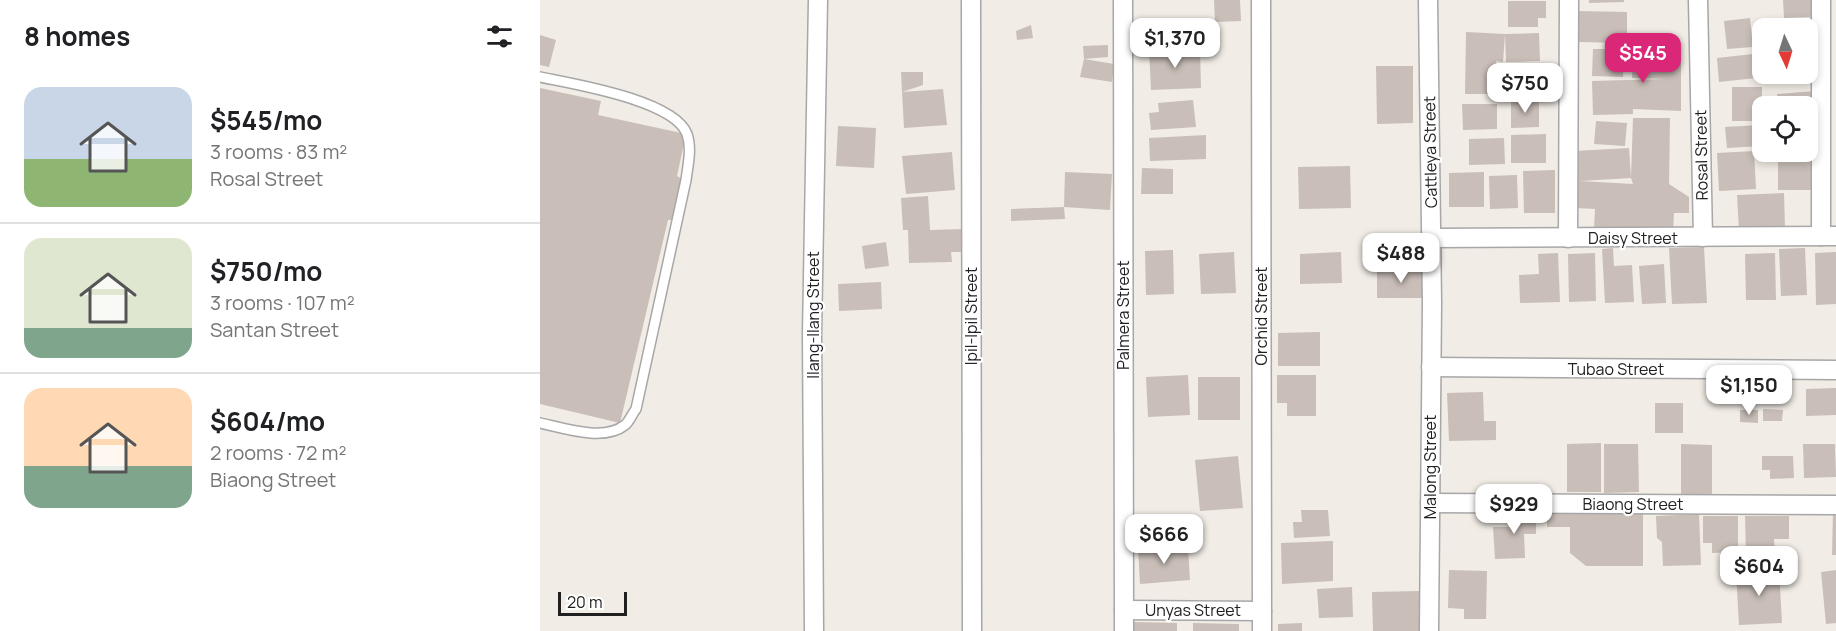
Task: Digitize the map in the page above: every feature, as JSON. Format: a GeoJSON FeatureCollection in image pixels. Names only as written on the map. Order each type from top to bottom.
{"type":"FeatureCollection","features":[{"type":"Feature","properties":{"kind":"street","name":"Ilang-Ilang Street"},"geometry":{"type":"LineString","coordinates":[[814,631],[812,334],[818,0]]}},
{"type":"Feature","properties":{"kind":"street","name":"Ipil-Ipil Street"},"geometry":{"type":"LineString","coordinates":[[971,0],[972,631]]}},
{"type":"Feature","properties":{"kind":"street","name":"Palmera Street"},"geometry":{"type":"LineString","coordinates":[[1123,0],[1124,631]]}},
{"type":"Feature","properties":{"kind":"street","name":"Orchid Street"},"geometry":{"type":"LineString","coordinates":[[1261,0],[1262,631]]}},
{"type":"Feature","properties":{"kind":"street","name":"Cattleya Street"},"geometry":{"type":"LineString","coordinates":[[1428,0],[1432,303]]}},
{"type":"Feature","properties":{"kind":"street"},"geometry":{"type":"LineString","coordinates":[[1568,238],[1569,0]]}},
{"type":"Feature","properties":{"kind":"street","name":"Rosal Street"},"geometry":{"type":"LineString","coordinates":[[1698,0],[1702,237]]}},
{"type":"Feature","properties":{"kind":"street"},"geometry":{"type":"LineString","coordinates":[[1821,0],[1829,104],[1829,236]]}},
{"type":"Feature","properties":{"kind":"street","name":"Daisy Street"},"geometry":{"type":"LineString","coordinates":[[1431,238],[1829,236]]}},
{"type":"Feature","properties":{"kind":"street","name":"Malong Street"},"geometry":{"type":"LineString","coordinates":[[1429,631],[1432,303]]}},
{"type":"Feature","properties":{"kind":"street","name":"Tubao Street"},"geometry":{"type":"LineString","coordinates":[[1431,368],[1836,370]]}},
{"type":"Feature","properties":{"kind":"street","name":"Biaong Street"},"geometry":{"type":"LineString","coordinates":[[1430,503],[1836,505]]}},
{"type":"Feature","properties":{"kind":"street","name":"Unyas Street"},"geometry":{"type":"LineString","coordinates":[[1124,610],[1262,611]]}},
{"type":"Feature","properties":{"kind":"lane"},"geometry":{"type":"LineString","coordinates":[[540,76],[626,96],[659,110],[683,126],[690,143],[686,180],[636,409],[625,425],[607,433],[586,432],[540,423]]}},
{"type":"Feature","properties":{"kind":"building"},"geometry":{"type":"Polygon","coordinates":[[[1214,0],[1240,0],[1241,21],[1215,22],[1214,0]]]}},
{"type":"Feature","properties":{"kind":"building"},"geometry":{"type":"Polygon","coordinates":[[[1589,0],[1624,0],[1624,2],[1589,3],[1589,0]]]}},
{"type":"Feature","properties":{"kind":"building"},"geometry":{"type":"Polygon","coordinates":[[[1783,0],[1813,0],[1814,17],[1784,18],[1783,0]]]}},
{"type":"Feature","properties":{"kind":"building"},"geometry":{"type":"Polygon","coordinates":[[[1508,1],[1546,1],[1546,18],[1538,18],[1538,27],[1508,27],[1508,1]]]}},
{"type":"Feature","properties":{"kind":"building"},"geometry":{"type":"Polygon","coordinates":[[[1577,11],[1627,12],[1627,43],[1577,42],[1577,11]]]}},
{"type":"Feature","properties":{"kind":"building"},"geometry":{"type":"Polygon","coordinates":[[[1750,18],[1752,47],[1727,49],[1724,21],[1750,18]]]}},
{"type":"Feature","properties":{"kind":"building"},"geometry":{"type":"Polygon","coordinates":[[[1031,25],[1033,38],[1017,40],[1016,31],[1031,25]]]}},
{"type":"Feature","properties":{"kind":"building"},"geometry":{"type":"Polygon","coordinates":[[[1466,32],[1505,34],[1503,62],[1496,61],[1497,66],[1539,67],[1539,94],[1465,94],[1466,32]]]}},
{"type":"Feature","properties":{"kind":"building"},"geometry":{"type":"Polygon","coordinates":[[[1539,33],[1540,61],[1506,62],[1505,34],[1539,33]]]}},
{"type":"Feature","properties":{"kind":"building"},"geometry":{"type":"Polygon","coordinates":[[[540,35],[556,40],[549,67],[540,65],[540,35]]]}},
{"type":"Feature","properties":{"kind":"building"},"geometry":{"type":"Polygon","coordinates":[[[1108,45],[1108,57],[1084,59],[1083,46],[1108,45]]]}},
{"type":"Feature","properties":{"kind":"building"},"geometry":{"type":"Polygon","coordinates":[[[1633,45],[1681,46],[1681,111],[1633,109],[1633,114],[1593,115],[1592,81],[1665,79],[1632,78],[1633,45]]]}},
{"type":"Feature","properties":{"kind":"building"},"geometry":{"type":"Polygon","coordinates":[[[1200,48],[1201,88],[1151,90],[1149,50],[1200,48]]]}},
{"type":"Feature","properties":{"kind":"building"},"geometry":{"type":"Polygon","coordinates":[[[1593,49],[1624,49],[1623,77],[1592,76],[1593,49]]]}},
{"type":"Feature","properties":{"kind":"building"},"geometry":{"type":"Polygon","coordinates":[[[1752,54],[1752,78],[1719,82],[1717,58],[1752,54]]]}},
{"type":"Feature","properties":{"kind":"building"},"geometry":{"type":"Polygon","coordinates":[[[1084,59],[1114,64],[1112,82],[1080,77],[1084,59]]]}},
{"type":"Feature","properties":{"kind":"building"},"geometry":{"type":"Polygon","coordinates":[[[1376,66],[1413,66],[1413,123],[1377,124],[1376,66]]]}},
{"type":"Feature","properties":{"kind":"building"},"geometry":{"type":"Polygon","coordinates":[[[901,72],[923,72],[923,85],[902,92],[901,72]]]}},
{"type":"Feature","properties":{"kind":"building"},"geometry":{"type":"Polygon","coordinates":[[[1732,87],[1762,87],[1762,96],[1752,96],[1752,121],[1732,121],[1732,87]]]}},
{"type":"Feature","properties":{"kind":"building"},"geometry":{"type":"Polygon","coordinates":[[[540,88],[601,101],[598,115],[686,134],[677,176],[684,180],[676,220],[668,220],[620,423],[540,404],[540,88]]]}},
{"type":"Feature","properties":{"kind":"building"},"geometry":{"type":"Polygon","coordinates":[[[943,89],[947,125],[904,128],[902,92],[943,89]]]}},
{"type":"Feature","properties":{"kind":"building"},"geometry":{"type":"Polygon","coordinates":[[[1815,91],[1816,96],[1777,96],[1777,94],[1815,91]]]}},
{"type":"Feature","properties":{"kind":"building"},"geometry":{"type":"Polygon","coordinates":[[[1193,100],[1196,127],[1151,130],[1149,113],[1159,112],[1158,103],[1193,100]]]}},
{"type":"Feature","properties":{"kind":"building"},"geometry":{"type":"Polygon","coordinates":[[[1511,101],[1539,101],[1539,127],[1511,128],[1511,101]]]}},
{"type":"Feature","properties":{"kind":"building"},"geometry":{"type":"Polygon","coordinates":[[[1462,104],[1497,104],[1497,129],[1463,130],[1462,104]]]}},
{"type":"Feature","properties":{"kind":"building"},"geometry":{"type":"Polygon","coordinates":[[[1633,118],[1670,118],[1669,184],[1689,197],[1689,213],[1674,213],[1673,232],[1594,229],[1595,209],[1576,208],[1575,151],[1629,148],[1631,178],[1633,118]],[[1631,178],[1580,181],[1633,184],[1631,178]]]}},
{"type":"Feature","properties":{"kind":"building"},"geometry":{"type":"Polygon","coordinates":[[[1596,121],[1627,123],[1625,146],[1594,144],[1596,121]]]}},
{"type":"Feature","properties":{"kind":"building"},"geometry":{"type":"Polygon","coordinates":[[[1752,125],[1752,147],[1727,148],[1725,127],[1752,125]]]}},
{"type":"Feature","properties":{"kind":"building"},"geometry":{"type":"Polygon","coordinates":[[[838,126],[876,128],[874,168],[836,166],[838,126]]]}},
{"type":"Feature","properties":{"kind":"building"},"geometry":{"type":"Polygon","coordinates":[[[1546,134],[1546,163],[1511,163],[1511,135],[1546,134]]]}},
{"type":"Feature","properties":{"kind":"building"},"geometry":{"type":"Polygon","coordinates":[[[1206,135],[1206,159],[1150,161],[1149,138],[1206,135]]]}},
{"type":"Feature","properties":{"kind":"building"},"geometry":{"type":"Polygon","coordinates":[[[1504,138],[1505,164],[1469,165],[1469,139],[1504,138]]]}},
{"type":"Feature","properties":{"kind":"building"},"geometry":{"type":"Polygon","coordinates":[[[1752,151],[1756,189],[1719,191],[1717,153],[1752,151]]]}},
{"type":"Feature","properties":{"kind":"building"},"geometry":{"type":"Polygon","coordinates":[[[952,152],[955,190],[906,194],[902,156],[952,152]]]}},
{"type":"Feature","properties":{"kind":"building"},"geometry":{"type":"Polygon","coordinates":[[[1778,162],[1813,162],[1813,190],[1778,190],[1778,162]]]}},
{"type":"Feature","properties":{"kind":"building"},"geometry":{"type":"Polygon","coordinates":[[[1350,166],[1351,208],[1299,209],[1298,167],[1350,166]]]}},
{"type":"Feature","properties":{"kind":"building"},"geometry":{"type":"Polygon","coordinates":[[[1142,168],[1173,169],[1173,194],[1141,194],[1142,168]]]}},
{"type":"Feature","properties":{"kind":"building"},"geometry":{"type":"Polygon","coordinates":[[[1555,170],[1555,213],[1524,213],[1523,171],[1555,170]]]}},
{"type":"Feature","properties":{"kind":"building"},"geometry":{"type":"Polygon","coordinates":[[[1065,172],[1112,174],[1110,210],[1064,207],[1065,172]]]}},
{"type":"Feature","properties":{"kind":"building"},"geometry":{"type":"Polygon","coordinates":[[[1484,172],[1484,207],[1449,207],[1449,173],[1484,172]]]}},
{"type":"Feature","properties":{"kind":"building"},"geometry":{"type":"Polygon","coordinates":[[[1517,175],[1518,208],[1490,209],[1489,176],[1517,175]]]}},
{"type":"Feature","properties":{"kind":"building"},"geometry":{"type":"Polygon","coordinates":[[[1784,193],[1785,228],[1739,230],[1737,195],[1784,193]]]}},
{"type":"Feature","properties":{"kind":"building"},"geometry":{"type":"Polygon","coordinates":[[[928,196],[930,230],[964,229],[964,252],[951,252],[952,262],[909,263],[908,230],[903,230],[901,198],[928,196]]]}},
{"type":"Feature","properties":{"kind":"building"},"geometry":{"type":"Polygon","coordinates":[[[1064,207],[1065,219],[1011,221],[1011,209],[1064,207]]]}},
{"type":"Feature","properties":{"kind":"building"},"geometry":{"type":"Polygon","coordinates":[[[886,242],[889,266],[865,269],[862,246],[886,242]]]}},
{"type":"Feature","properties":{"kind":"building"},"geometry":{"type":"Polygon","coordinates":[[[1704,247],[1707,303],[1672,304],[1669,248],[1704,247]]]}},
{"type":"Feature","properties":{"kind":"building"},"geometry":{"type":"Polygon","coordinates":[[[1613,248],[1614,266],[1632,265],[1634,302],[1605,303],[1602,249],[1613,248]]]}},
{"type":"Feature","properties":{"kind":"building"},"geometry":{"type":"Polygon","coordinates":[[[1805,248],[1807,295],[1781,296],[1779,249],[1805,248]]]}},
{"type":"Feature","properties":{"kind":"building"},"geometry":{"type":"Polygon","coordinates":[[[1173,250],[1174,294],[1146,295],[1145,251],[1173,250]]]}},
{"type":"Feature","properties":{"kind":"building"},"geometry":{"type":"Polygon","coordinates":[[[1234,252],[1236,293],[1201,294],[1199,254],[1234,252]]]}},
{"type":"Feature","properties":{"kind":"building"},"geometry":{"type":"Polygon","coordinates":[[[1341,252],[1342,283],[1300,284],[1300,254],[1341,252]]]}},
{"type":"Feature","properties":{"kind":"building"},"geometry":{"type":"Polygon","coordinates":[[[1836,252],[1836,304],[1816,305],[1815,253],[1836,252]]]}},
{"type":"Feature","properties":{"kind":"building"},"geometry":{"type":"Polygon","coordinates":[[[1558,253],[1560,302],[1520,303],[1519,275],[1539,274],[1538,254],[1558,253]]]}},
{"type":"Feature","properties":{"kind":"building"},"geometry":{"type":"Polygon","coordinates":[[[1595,253],[1596,301],[1569,302],[1568,254],[1595,253]]]}},
{"type":"Feature","properties":{"kind":"building"},"geometry":{"type":"Polygon","coordinates":[[[1775,253],[1776,300],[1746,300],[1745,254],[1775,253]]]}},
{"type":"Feature","properties":{"kind":"building"},"geometry":{"type":"Polygon","coordinates":[[[1664,264],[1666,303],[1642,304],[1639,266],[1664,264]]]}},
{"type":"Feature","properties":{"kind":"building"},"geometry":{"type":"Polygon","coordinates":[[[1377,270],[1425,270],[1425,298],[1377,298],[1377,270]]]}},
{"type":"Feature","properties":{"kind":"building"},"geometry":{"type":"Polygon","coordinates":[[[881,282],[882,309],[839,311],[838,284],[881,282]]]}},
{"type":"Feature","properties":{"kind":"building"},"geometry":{"type":"Polygon","coordinates":[[[1320,332],[1320,366],[1278,366],[1278,333],[1320,332]]]}},
{"type":"Feature","properties":{"kind":"building"},"geometry":{"type":"Polygon","coordinates":[[[1188,375],[1190,415],[1148,417],[1146,377],[1188,375]]]}},
{"type":"Feature","properties":{"kind":"building"},"geometry":{"type":"Polygon","coordinates":[[[1277,375],[1316,375],[1316,416],[1287,416],[1287,403],[1277,403],[1277,375]]]}},
{"type":"Feature","properties":{"kind":"building"},"geometry":{"type":"Polygon","coordinates":[[[1198,377],[1240,377],[1240,420],[1198,420],[1198,377]]]}},
{"type":"Feature","properties":{"kind":"building"},"geometry":{"type":"Polygon","coordinates":[[[1723,386],[1724,397],[1715,399],[1713,387],[1723,386]]]}},
{"type":"Feature","properties":{"kind":"building"},"geometry":{"type":"Polygon","coordinates":[[[1836,388],[1836,415],[1806,416],[1806,389],[1836,388]]]}},
{"type":"Feature","properties":{"kind":"building"},"geometry":{"type":"Polygon","coordinates":[[[1483,392],[1484,421],[1496,421],[1496,440],[1449,441],[1447,393],[1483,392]]]}},
{"type":"Feature","properties":{"kind":"building"},"geometry":{"type":"Polygon","coordinates":[[[1655,403],[1683,403],[1683,433],[1655,433],[1655,403]]]}},
{"type":"Feature","properties":{"kind":"building"},"geometry":{"type":"Polygon","coordinates":[[[1763,409],[1783,410],[1782,421],[1763,421],[1763,409]]]}},
{"type":"Feature","properties":{"kind":"building"},"geometry":{"type":"Polygon","coordinates":[[[1740,410],[1758,410],[1758,423],[1740,422],[1740,410]]]}},
{"type":"Feature","properties":{"kind":"building"},"geometry":{"type":"Polygon","coordinates":[[[1601,443],[1601,492],[1567,492],[1567,444],[1601,443]]]}},
{"type":"Feature","properties":{"kind":"building"},"geometry":{"type":"Polygon","coordinates":[[[1604,444],[1638,444],[1639,492],[1604,493],[1604,444]]]}},
{"type":"Feature","properties":{"kind":"building"},"geometry":{"type":"Polygon","coordinates":[[[1681,444],[1712,445],[1712,494],[1681,494],[1681,444]]]}},
{"type":"Feature","properties":{"kind":"building"},"geometry":{"type":"Polygon","coordinates":[[[1803,444],[1835,444],[1836,477],[1804,478],[1803,444]]]}},
{"type":"Feature","properties":{"kind":"building"},"geometry":{"type":"Polygon","coordinates":[[[1238,456],[1243,508],[1200,511],[1195,460],[1238,456]]]}},
{"type":"Feature","properties":{"kind":"building"},"geometry":{"type":"Polygon","coordinates":[[[1762,456],[1793,456],[1794,478],[1770,479],[1770,470],[1762,470],[1762,456]]]}},
{"type":"Feature","properties":{"kind":"building"},"geometry":{"type":"Polygon","coordinates":[[[1301,510],[1328,510],[1330,536],[1294,538],[1293,522],[1302,522],[1301,510]]]}},
{"type":"Feature","properties":{"kind":"building"},"geometry":{"type":"Polygon","coordinates":[[[1509,511],[1536,511],[1536,534],[1524,534],[1525,558],[1495,559],[1493,527],[1510,527],[1509,511]]]}},
{"type":"Feature","properties":{"kind":"building"},"geometry":{"type":"Polygon","coordinates":[[[1643,511],[1643,566],[1586,566],[1570,553],[1570,527],[1547,527],[1547,513],[1643,511]]]}},
{"type":"Feature","properties":{"kind":"building"},"geometry":{"type":"Polygon","coordinates":[[[1833,511],[1836,511],[1836,555],[1832,555],[1833,511]]]}},
{"type":"Feature","properties":{"kind":"building"},"geometry":{"type":"Polygon","coordinates":[[[1699,514],[1701,565],[1663,566],[1662,542],[1657,538],[1656,516],[1699,514]]]}},
{"type":"Feature","properties":{"kind":"building"},"geometry":{"type":"Polygon","coordinates":[[[1703,516],[1738,516],[1738,552],[1712,553],[1712,543],[1703,543],[1703,516]]]}},
{"type":"Feature","properties":{"kind":"building"},"geometry":{"type":"Polygon","coordinates":[[[1745,516],[1789,516],[1789,539],[1774,539],[1775,554],[1746,555],[1745,516]]]}},
{"type":"Feature","properties":{"kind":"building"},"geometry":{"type":"Polygon","coordinates":[[[1333,541],[1333,581],[1282,584],[1281,543],[1333,541]]]}},
{"type":"Feature","properties":{"kind":"building"},"geometry":{"type":"Polygon","coordinates":[[[1188,548],[1190,580],[1140,584],[1138,549],[1188,548]]]}},
{"type":"Feature","properties":{"kind":"building"},"geometry":{"type":"Polygon","coordinates":[[[1779,569],[1782,623],[1739,625],[1736,571],[1779,569]]]}},
{"type":"Feature","properties":{"kind":"building"},"geometry":{"type":"Polygon","coordinates":[[[1449,570],[1487,571],[1486,619],[1464,619],[1464,609],[1448,608],[1449,570]]]}},
{"type":"Feature","properties":{"kind":"building"},"geometry":{"type":"Polygon","coordinates":[[[1836,570],[1836,623],[1826,624],[1821,572],[1836,570]]]}},
{"type":"Feature","properties":{"kind":"building"},"geometry":{"type":"Polygon","coordinates":[[[1352,587],[1353,617],[1319,618],[1317,589],[1352,587]]]}},
{"type":"Feature","properties":{"kind":"building"},"geometry":{"type":"Polygon","coordinates":[[[1420,591],[1420,631],[1373,631],[1372,592],[1420,591]]]}},
{"type":"Feature","properties":{"kind":"building"},"geometry":{"type":"Polygon","coordinates":[[[1133,622],[1177,623],[1177,631],[1133,631],[1133,622]]]}},
{"type":"Feature","properties":{"kind":"building"},"geometry":{"type":"Polygon","coordinates":[[[1193,623],[1239,624],[1239,631],[1193,631],[1193,623]]]}},
{"type":"Feature","properties":{"kind":"building"},"geometry":{"type":"Polygon","coordinates":[[[1302,623],[1302,631],[1278,631],[1278,624],[1302,623]]]}}]}
